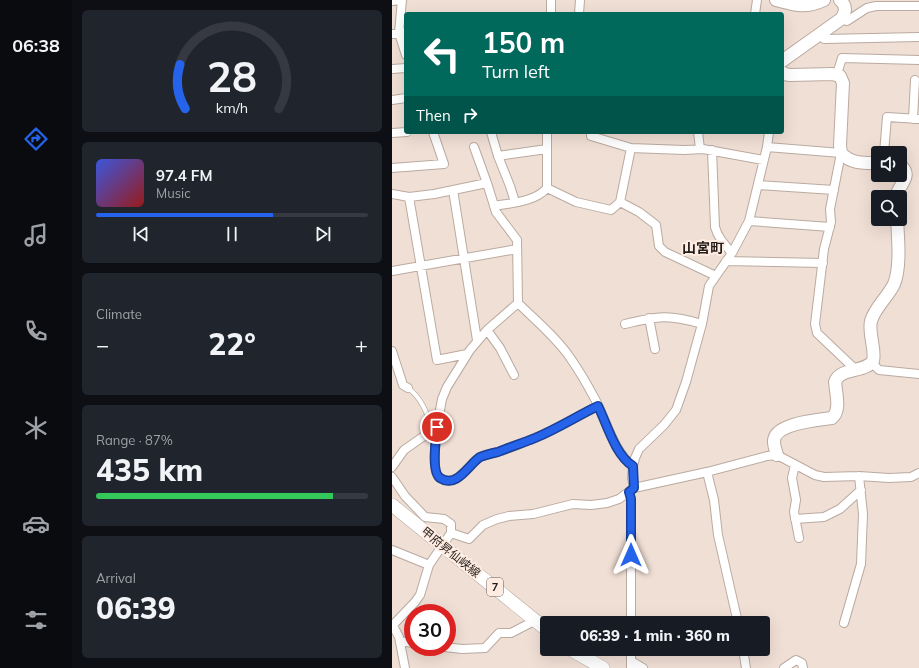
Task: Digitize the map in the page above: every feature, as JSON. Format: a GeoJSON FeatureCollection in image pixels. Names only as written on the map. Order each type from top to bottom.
{"type":"FeatureCollection","features":[{"type":"Feature","properties":{"kind":"main road","name":"甲府昇仙峡線"},"geometry":{"type":"LineString","coordinates":[[392,505],[540,624]]}},
{"type":"Feature","properties":{"kind":"main road"},"geometry":{"type":"LineString","coordinates":[[582,656],[603,668]]}},
{"type":"Feature","properties":{"kind":"street"},"geometry":{"type":"LineString","coordinates":[[392,1],[402,0],[399,33],[404,49]]}},
{"type":"Feature","properties":{"kind":"street"},"geometry":{"type":"LineString","coordinates":[[551,12],[552,0]]}},
{"type":"Feature","properties":{"kind":"street"},"geometry":{"type":"LineString","coordinates":[[579,12],[580,0]]}},
{"type":"Feature","properties":{"kind":"street"},"geometry":{"type":"LineString","coordinates":[[755,12],[757,0]]}},
{"type":"Feature","properties":{"kind":"street"},"geometry":{"type":"LineString","coordinates":[[776,0],[798,6],[807,6],[824,0]]}},
{"type":"Feature","properties":{"kind":"street"},"geometry":{"type":"LineString","coordinates":[[784,60],[841,19],[846,9],[840,0]]}},
{"type":"Feature","properties":{"kind":"street"},"geometry":{"type":"LineString","coordinates":[[841,19],[847,21],[867,8],[876,6],[919,6]]}},
{"type":"Feature","properties":{"kind":"street"},"geometry":{"type":"LineString","coordinates":[[819,34],[824,39],[919,37]]}},
{"type":"Feature","properties":{"kind":"street"},"geometry":{"type":"LineString","coordinates":[[838,74],[842,58],[919,60]]}},
{"type":"Feature","properties":{"kind":"street"},"geometry":{"type":"LineString","coordinates":[[392,69],[404,68]]}},
{"type":"Feature","properties":{"kind":"street"},"geometry":{"type":"LineString","coordinates":[[784,74],[838,74]]}},
{"type":"Feature","properties":{"kind":"street"},"geometry":{"type":"LineString","coordinates":[[838,74],[843,83],[840,145],[841,153],[830,209],[830,227],[823,263],[815,329],[817,333],[856,370]]}},
{"type":"Feature","properties":{"kind":"street"},"geometry":{"type":"LineString","coordinates":[[885,146],[887,117],[916,119],[915,80]]}},
{"type":"Feature","properties":{"kind":"street"},"geometry":{"type":"LineString","coordinates":[[392,100],[404,98]]}},
{"type":"Feature","properties":{"kind":"street"},"geometry":{"type":"LineString","coordinates":[[392,133],[404,132]]}},
{"type":"Feature","properties":{"kind":"street"},"geometry":{"type":"LineString","coordinates":[[392,168],[444,164],[434,134]]}},
{"type":"Feature","properties":{"kind":"street"},"geometry":{"type":"LineString","coordinates":[[492,134],[515,202]]}},
{"type":"Feature","properties":{"kind":"street"},"geometry":{"type":"LineString","coordinates":[[494,206],[515,202],[542,194],[547,188],[547,134]]}},
{"type":"Feature","properties":{"kind":"street"},"geometry":{"type":"LineString","coordinates":[[591,134],[591,136],[631,148],[712,150],[763,160]]}},
{"type":"Feature","properties":{"kind":"street"},"geometry":{"type":"LineString","coordinates":[[698,134],[700,149]]}},
{"type":"Feature","properties":{"kind":"street"},"geometry":{"type":"LineString","coordinates":[[631,616],[631,490],[634,458],[639,449],[664,425],[676,410],[686,382],[702,324],[709,286],[732,253],[749,221],[769,134]]}},
{"type":"Feature","properties":{"kind":"street"},"geometry":{"type":"LineString","coordinates":[[474,147],[496,212],[516,240],[518,303],[555,339],[571,359],[598,406],[617,448],[626,462],[633,466]]}},
{"type":"Feature","properties":{"kind":"street"},"geometry":{"type":"LineString","coordinates":[[767,147],[841,153],[855,162],[871,163]]}},
{"type":"Feature","properties":{"kind":"street"},"geometry":{"type":"LineString","coordinates":[[547,188],[576,202],[611,210],[620,202],[631,148]]}},
{"type":"Feature","properties":{"kind":"street"},"geometry":{"type":"LineString","coordinates":[[498,156],[547,149]]}},
{"type":"Feature","properties":{"kind":"street"},"geometry":{"type":"LineString","coordinates":[[712,150],[715,189],[715,227],[722,242],[732,253]]}},
{"type":"Feature","properties":{"kind":"street"},"geometry":{"type":"LineString","coordinates":[[392,194],[409,197],[487,183]]}},
{"type":"Feature","properties":{"kind":"street"},"geometry":{"type":"LineString","coordinates":[[758,185],[834,190]]}},
{"type":"Feature","properties":{"kind":"street"},"geometry":{"type":"LineString","coordinates":[[452,190],[477,340]]}},
{"type":"Feature","properties":{"kind":"street"},"geometry":{"type":"LineString","coordinates":[[409,197],[437,360],[467,354]]}},
{"type":"Feature","properties":{"kind":"street"},"geometry":{"type":"LineString","coordinates":[[620,202],[639,212],[656,225],[659,246],[665,252],[716,276]]}},
{"type":"Feature","properties":{"kind":"street"},"geometry":{"type":"LineString","coordinates":[[749,221],[830,227]]}},
{"type":"Feature","properties":{"kind":"street"},"geometry":{"type":"LineString","coordinates":[[777,455],[774,442],[776,436],[782,429],[804,422],[832,418],[836,414],[837,408],[836,379],[839,376],[866,367],[872,363],[874,358],[870,333],[871,320],[893,285],[897,271],[897,226]]}},
{"type":"Feature","properties":{"kind":"street"},"geometry":{"type":"LineString","coordinates":[[392,271],[517,249]]}},
{"type":"Feature","properties":{"kind":"street"},"geometry":{"type":"LineString","coordinates":[[726,261],[823,263]]}},
{"type":"Feature","properties":{"kind":"street"},"geometry":{"type":"LineString","coordinates":[[518,303],[477,340],[447,386],[442,399],[435,429],[435,465],[436,472],[439,477],[445,480],[454,479],[463,475],[481,457],[517,445],[556,429],[598,406]]}},
{"type":"Feature","properties":{"kind":"street"},"geometry":{"type":"LineString","coordinates":[[625,324],[649,318],[676,317],[702,324]]}},
{"type":"Feature","properties":{"kind":"street"},"geometry":{"type":"LineString","coordinates":[[649,318],[655,349]]}},
{"type":"Feature","properties":{"kind":"street"},"geometry":{"type":"LineString","coordinates":[[487,330],[500,348],[514,375]]}},
{"type":"Feature","properties":{"kind":"street"},"geometry":{"type":"LineString","coordinates":[[392,350],[403,385],[408,388]]}},
{"type":"Feature","properties":{"kind":"street"},"geometry":{"type":"LineString","coordinates":[[872,363],[879,370],[919,374]]}},
{"type":"Feature","properties":{"kind":"street"},"geometry":{"type":"LineString","coordinates":[[392,467],[404,450],[435,429]]}},
{"type":"Feature","properties":{"kind":"street"},"geometry":{"type":"LineString","coordinates":[[451,533],[469,539],[483,525],[496,519],[509,516],[533,514],[573,504],[591,505],[607,503],[619,499],[631,490],[767,456],[777,455],[815,475],[824,477],[859,476],[889,478],[911,476],[919,473]]}},
{"type":"Feature","properties":{"kind":"street"},"geometry":{"type":"LineString","coordinates":[[796,465],[792,478],[796,500],[794,512],[799,538]]}},
{"type":"Feature","properties":{"kind":"street"},"geometry":{"type":"LineString","coordinates":[[707,472],[714,500],[718,535],[736,616]]}},
{"type":"Feature","properties":{"kind":"street"},"geometry":{"type":"LineString","coordinates":[[844,623],[861,564],[863,514],[859,476]]}},
{"type":"Feature","properties":{"kind":"street"},"geometry":{"type":"LineString","coordinates":[[392,477],[405,496],[425,517],[444,519],[450,524],[451,533],[428,565],[420,595],[392,626],[399,637],[405,668]]}},
{"type":"Feature","properties":{"kind":"street"},"geometry":{"type":"LineString","coordinates":[[795,520],[824,516],[840,509],[861,490]]}},
{"type":"Feature","properties":{"kind":"street"},"geometry":{"type":"LineString","coordinates":[[392,550],[428,565]]}},
{"type":"Feature","properties":{"kind":"street"},"geometry":{"type":"LineString","coordinates":[[456,648],[485,648],[499,633],[511,633],[536,620]]}},
{"type":"Feature","properties":{"kind":"street"},"geometry":{"type":"LineString","coordinates":[[400,641],[404,642]]}},
{"type":"Feature","properties":{"kind":"street"},"geometry":{"type":"LineString","coordinates":[[744,656],[746,668]]}},
{"type":"Feature","properties":{"kind":"street"},"geometry":{"type":"LineString","coordinates":[[784,668],[796,660],[802,663],[803,668]]}},
{"type":"Feature","properties":{"kind":"street"},"geometry":{"type":"LineString","coordinates":[[631,664],[643,668]]}},
{"type":"Feature","properties":{"kind":"lane"},"geometry":{"type":"LineString","coordinates":[[408,388],[416,394],[420,400],[435,429]]}},
{"type":"Feature","properties":{"kind":"district","name":"山宮町"},"geometry":{"type":"Point","coordinates":[703,248]}},
{"type":"Feature","properties":{"kind":"route"},"geometry":{"type":"LineString","coordinates":[[437,427],[436,472],[439,477],[445,480],[454,479],[463,475],[481,457],[517,445],[556,429],[598,406],[617,448],[626,462],[633,466],[632,478],[634,488],[629,492],[631,499],[631,555]]}}]}
